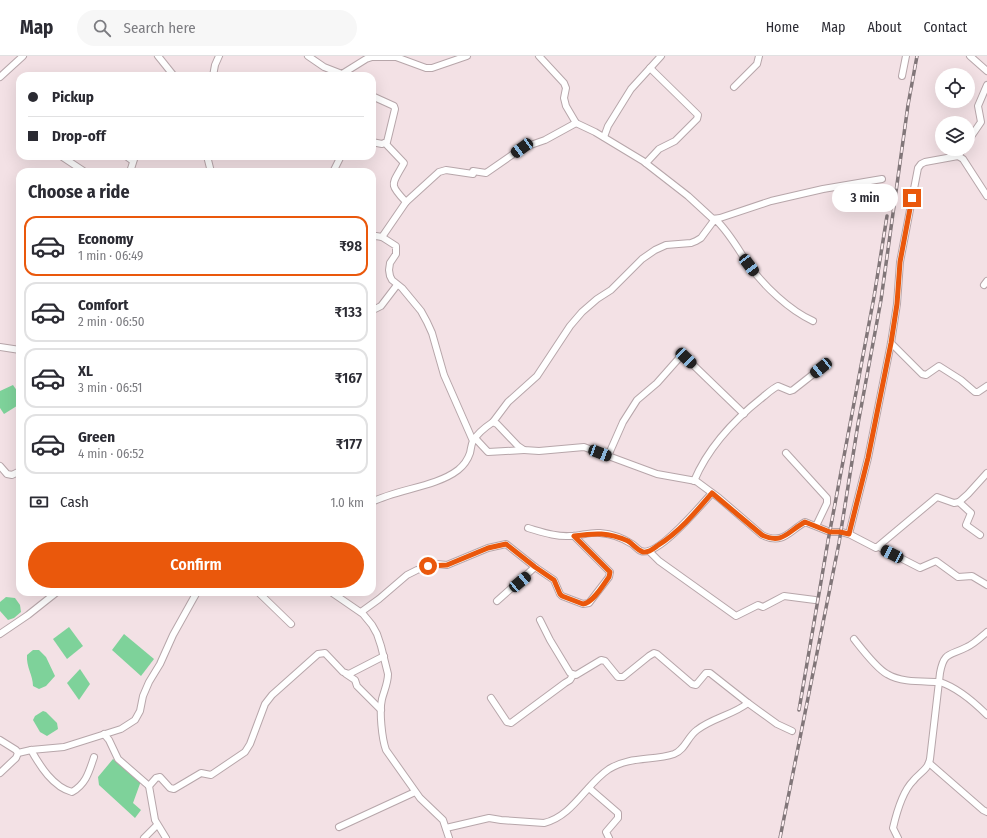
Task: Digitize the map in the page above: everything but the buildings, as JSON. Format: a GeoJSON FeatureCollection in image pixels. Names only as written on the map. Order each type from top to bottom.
{"type":"FeatureCollection","features":[{"type":"Feature","properties":{"kind":"street"},"geometry":{"type":"LineString","coordinates":[[0,77],[23,56]]}},
{"type":"Feature","properties":{"kind":"street"},"geometry":{"type":"LineString","coordinates":[[158,56],[171,72]]}},
{"type":"Feature","properties":{"kind":"street"},"geometry":{"type":"LineString","coordinates":[[214,72],[219,56]]}},
{"type":"Feature","properties":{"kind":"street"},"geometry":{"type":"LineString","coordinates":[[308,56],[324,67],[335,72]]}},
{"type":"Feature","properties":{"kind":"street"},"geometry":{"type":"LineString","coordinates":[[346,72],[366,59],[372,57],[396,57],[426,68],[432,68],[467,56]]}},
{"type":"Feature","properties":{"kind":"street"},"geometry":{"type":"LineString","coordinates":[[540,56],[564,83],[566,88],[564,98],[566,106],[576,123],[604,137],[646,164],[688,196],[724,228],[749,265],[765,285],[803,316],[813,321]]}},
{"type":"Feature","properties":{"kind":"street"},"geometry":{"type":"LineString","coordinates":[[604,137],[608,126],[631,89],[661,56]]}},
{"type":"Feature","properties":{"kind":"street"},"geometry":{"type":"LineString","coordinates":[[734,87],[754,67],[759,60],[759,56]]}},
{"type":"Feature","properties":{"kind":"street"},"geometry":{"type":"LineString","coordinates":[[902,76],[906,56]]}},
{"type":"Feature","properties":{"kind":"street"},"geometry":{"type":"LineString","coordinates":[[970,56],[987,71]]}},
{"type":"Feature","properties":{"kind":"street"},"geometry":{"type":"LineString","coordinates":[[646,164],[658,149],[662,146],[670,144],[680,136],[697,119],[698,115],[650,68]]}},
{"type":"Feature","properties":{"kind":"street"},"geometry":{"type":"LineString","coordinates":[[975,131],[981,122],[978,106],[986,88]]}},
{"type":"Feature","properties":{"kind":"street"},"geometry":{"type":"LineString","coordinates":[[376,98],[394,106],[395,108],[387,141]]}},
{"type":"Feature","properties":{"kind":"street"},"geometry":{"type":"LineString","coordinates":[[382,237],[406,202],[439,172],[446,170],[486,173],[522,148],[545,140],[576,123]]}},
{"type":"Feature","properties":{"kind":"street"},"geometry":{"type":"LineString","coordinates":[[387,141],[404,163],[393,183],[394,189],[406,202]]}},
{"type":"Feature","properties":{"kind":"street"},"geometry":{"type":"LineString","coordinates":[[376,142],[387,141]]}},
{"type":"Feature","properties":{"kind":"street"},"geometry":{"type":"LineString","coordinates":[[849,534],[868,458],[891,343],[897,304],[900,262],[918,168],[925,162],[958,156],[963,159],[987,196]]}},
{"type":"Feature","properties":{"kind":"street"},"geometry":{"type":"LineString","coordinates":[[67,160],[80,168]]}},
{"type":"Feature","properties":{"kind":"street"},"geometry":{"type":"LineString","coordinates":[[376,500],[385,496],[409,490],[457,471],[468,457],[474,440],[493,422],[508,402],[537,376],[565,333],[582,312],[610,290],[642,259],[655,250],[666,245],[691,243],[696,241],[701,238],[715,220],[771,202],[823,189],[882,179]]}},
{"type":"Feature","properties":{"kind":"street"},"geometry":{"type":"LineString","coordinates":[[376,236],[382,237],[396,246],[396,254],[390,263],[389,270],[392,280],[421,311],[432,334],[446,381],[474,440],[488,452],[524,450],[539,451],[584,447],[610,451],[657,474],[695,478],[758,532],[770,539],[780,539],[805,522],[830,532],[849,534],[872,547],[879,547],[920,568],[936,562],[958,577],[972,576],[987,585]]}},
{"type":"Feature","properties":{"kind":"street"},"geometry":{"type":"LineString","coordinates":[[376,308],[381,306],[397,284]]}},
{"type":"Feature","properties":{"kind":"street"},"geometry":{"type":"LineString","coordinates":[[891,343],[922,374],[926,375],[939,366],[961,380],[975,392],[978,392],[987,386]]}},
{"type":"Feature","properties":{"kind":"street"},"geometry":{"type":"LineString","coordinates":[[0,347],[16,349]]}},
{"type":"Feature","properties":{"kind":"street"},"geometry":{"type":"LineString","coordinates":[[610,451],[623,422],[637,400],[657,383],[680,356],[686,358],[744,414]]}},
{"type":"Feature","properties":{"kind":"street"},"geometry":{"type":"LineString","coordinates":[[695,478],[700,467],[723,437],[744,414],[774,388],[782,386],[790,391],[793,390],[821,368]]}},
{"type":"Feature","properties":{"kind":"street"},"geometry":{"type":"LineString","coordinates":[[493,422],[524,450]]}},
{"type":"Feature","properties":{"kind":"street"},"geometry":{"type":"LineString","coordinates":[[786,453],[827,498],[827,503],[816,526]]}},
{"type":"Feature","properties":{"kind":"street"},"geometry":{"type":"LineString","coordinates":[[0,466],[7,474],[16,472]]}},
{"type":"Feature","properties":{"kind":"street"},"geometry":{"type":"LineString","coordinates":[[879,547],[936,497],[954,503],[959,502],[987,473]]}},
{"type":"Feature","properties":{"kind":"street"},"geometry":{"type":"LineString","coordinates":[[528,528],[552,535],[574,536],[593,533],[610,534],[630,543],[642,551],[649,551],[684,526],[712,493]]}},
{"type":"Feature","properties":{"kind":"street"},"geometry":{"type":"LineString","coordinates":[[959,502],[971,513],[966,525],[980,535]]}},
{"type":"Feature","properties":{"kind":"street"},"geometry":{"type":"LineString","coordinates":[[361,612],[407,575],[417,570],[433,565],[447,565],[488,548],[506,544],[554,580],[562,596],[583,604],[589,603],[609,577],[610,572],[574,536]]}},
{"type":"Feature","properties":{"kind":"street"},"geometry":{"type":"LineString","coordinates":[[649,551],[659,562],[736,616],[758,605],[763,607],[784,596],[815,600]]}},
{"type":"Feature","properties":{"kind":"street"},"geometry":{"type":"LineString","coordinates":[[497,601],[535,567]]}},
{"type":"Feature","properties":{"kind":"street"},"geometry":{"type":"LineString","coordinates":[[0,634],[52,596]]}},
{"type":"Feature","properties":{"kind":"street"},"geometry":{"type":"LineString","coordinates":[[0,773],[16,758],[18,754],[31,750],[64,747],[121,729],[135,720],[140,711],[143,696],[149,682],[160,664],[173,635],[195,596]]}},
{"type":"Feature","properties":{"kind":"street"},"geometry":{"type":"LineString","coordinates":[[262,596],[291,624]]}},
{"type":"Feature","properties":{"kind":"street"},"geometry":{"type":"LineString","coordinates":[[336,596],[361,612],[372,625],[377,634],[387,668],[388,680],[381,702],[383,743],[386,750],[415,792],[443,820],[449,838]]}},
{"type":"Feature","properties":{"kind":"street"},"geometry":{"type":"LineString","coordinates":[[540,620],[550,640],[570,673],[573,675]]}},
{"type":"Feature","properties":{"kind":"street"},"geometry":{"type":"LineString","coordinates":[[898,838],[893,828],[902,801],[910,784],[924,771],[929,763],[942,664],[945,657],[968,647],[987,632]]}},
{"type":"Feature","properties":{"kind":"street"},"geometry":{"type":"LineString","coordinates":[[854,639],[880,669],[888,674],[903,680],[940,682],[965,695],[987,715]]}},
{"type":"Feature","properties":{"kind":"street"},"geometry":{"type":"LineString","coordinates":[[149,786],[158,777],[161,778],[170,788],[174,789],[201,773],[211,775],[242,755],[250,744],[263,708],[268,699],[318,654],[325,653],[346,674],[355,680],[357,686],[381,710]]}},
{"type":"Feature","properties":{"kind":"street"},"geometry":{"type":"LineString","coordinates":[[491,698],[507,722],[511,724],[570,680],[573,675],[576,675],[598,661],[602,660],[618,677],[623,677],[649,656],[658,654],[694,686],[706,673],[710,673],[777,724],[792,731]]}},
{"type":"Feature","properties":{"kind":"street"},"geometry":{"type":"LineString","coordinates":[[346,674],[384,656]]}},
{"type":"Feature","properties":{"kind":"street"},"geometry":{"type":"LineString","coordinates":[[446,828],[489,818],[544,823],[550,821],[557,818],[571,807],[605,772],[628,761],[667,756],[678,752],[697,730],[748,703]]}},
{"type":"Feature","properties":{"kind":"street"},"geometry":{"type":"LineString","coordinates":[[104,734],[110,740],[118,760],[149,786],[155,820],[166,838]]}},
{"type":"Feature","properties":{"kind":"street"},"geometry":{"type":"LineString","coordinates":[[0,740],[16,750],[18,754]]}},
{"type":"Feature","properties":{"kind":"street"},"geometry":{"type":"LineString","coordinates":[[31,750],[46,773],[64,789],[72,792],[85,780],[94,757]]}},
{"type":"Feature","properties":{"kind":"street"},"geometry":{"type":"LineString","coordinates":[[929,763],[987,812]]}},
{"type":"Feature","properties":{"kind":"street"},"geometry":{"type":"LineString","coordinates":[[589,788],[618,813],[618,818],[606,832],[609,838]]}},
{"type":"Feature","properties":{"kind":"street"},"geometry":{"type":"LineString","coordinates":[[340,827],[415,792]]}},
{"type":"Feature","properties":{"kind":"street"},"geometry":{"type":"LineString","coordinates":[[144,838],[157,825]]}},
{"type":"Feature","properties":{"kind":"shaded area"},"geometry":{"type":"Polygon","coordinates":[[[13,385],[16,389],[16,406],[4,414],[0,408],[0,391],[13,385]]]}},
{"type":"Feature","properties":{"kind":"shaded area"},"geometry":{"type":"Polygon","coordinates":[[[6,597],[15,598],[20,605],[21,612],[14,618],[8,620],[0,611],[0,602],[6,597]]]}},
{"type":"Feature","properties":{"kind":"shaded area"},"geometry":{"type":"Polygon","coordinates":[[[69,627],[83,646],[67,659],[53,639],[69,627]]]}},
{"type":"Feature","properties":{"kind":"shaded area"},"geometry":{"type":"Polygon","coordinates":[[[124,634],[154,659],[141,676],[112,650],[124,634]]]}},
{"type":"Feature","properties":{"kind":"shaded area"},"geometry":{"type":"Polygon","coordinates":[[[33,650],[39,650],[46,657],[55,676],[46,686],[39,689],[33,686],[28,663],[27,655],[33,650]]]}},
{"type":"Feature","properties":{"kind":"shaded area"},"geometry":{"type":"Polygon","coordinates":[[[80,669],[90,684],[79,700],[67,683],[80,669]]]}},
{"type":"Feature","properties":{"kind":"shaded area"},"geometry":{"type":"Polygon","coordinates":[[[43,711],[57,723],[58,729],[47,736],[40,732],[33,720],[35,716],[43,711]]]}},
{"type":"Feature","properties":{"kind":"shaded area"},"geometry":{"type":"Polygon","coordinates":[[[113,759],[141,781],[133,803],[141,810],[135,818],[99,785],[98,777],[113,759]]]}},
{"type":"Feature","properties":{"kind":"railway"},"geometry":{"type":"LineString","coordinates":[[780,838],[839,543],[858,424],[881,300],[908,105],[917,56]]}},
{"type":"Feature","properties":{"kind":"railway"},"geometry":{"type":"LineString","coordinates":[[799,710],[828,541],[874,297],[887,216]]}},
{"type":"Feature","properties":{"kind":"route"},"geometry":{"type":"LineString","coordinates":[[428,566],[437,564],[447,565],[488,548],[506,544],[554,580],[558,591],[562,596],[586,604],[592,600],[609,577],[610,572],[574,536],[593,533],[610,534],[621,538],[644,552],[647,552],[684,526],[712,493],[754,529],[770,539],[780,539],[804,522],[810,523],[830,532],[849,534],[881,399],[897,304],[900,262],[912,198]]}}]}
